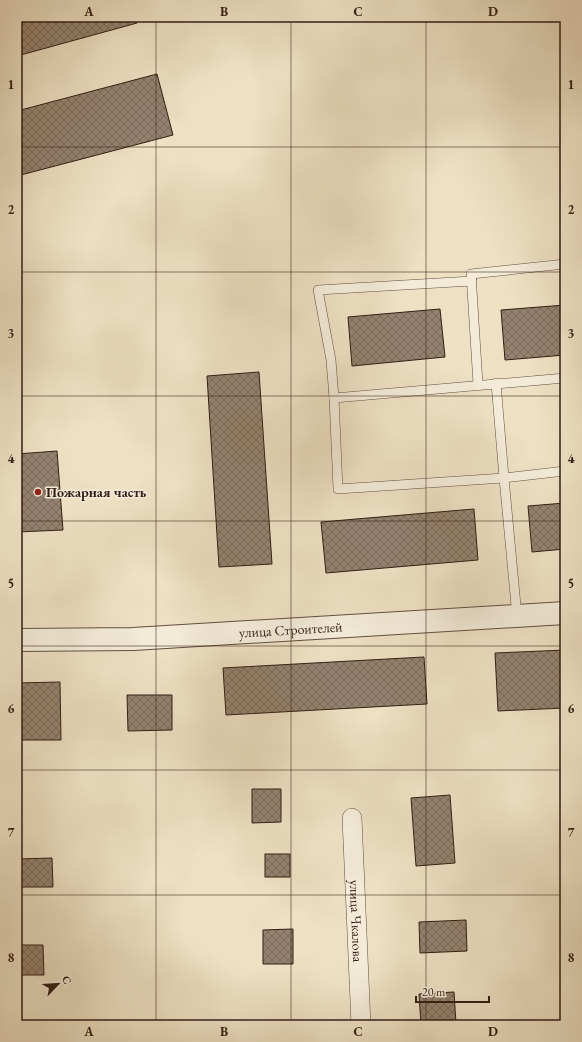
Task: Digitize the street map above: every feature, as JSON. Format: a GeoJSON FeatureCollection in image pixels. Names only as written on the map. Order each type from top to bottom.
{"type":"FeatureCollection","features":[{"type":"Feature","properties":{"kind":"street","name":"улица Строителей"},"geometry":{"type":"LineString","coordinates":[[17,640],[133,639],[565,613]]}},
{"type":"Feature","properties":{"kind":"street","name":"улица Чкалова"},"geometry":{"type":"LineString","coordinates":[[352,818],[361,1025]]}},
{"type":"Feature","properties":{"kind":"lane"},"geometry":{"type":"LineString","coordinates":[[478,384],[471,274],[565,264]]}},
{"type":"Feature","properties":{"kind":"lane"},"geometry":{"type":"LineString","coordinates":[[472,281],[318,290],[331,360],[338,489],[504,478],[565,472]]}},
{"type":"Feature","properties":{"kind":"lane"},"geometry":{"type":"LineString","coordinates":[[334,398],[478,384],[565,378]]}},
{"type":"Feature","properties":{"kind":"lane"},"geometry":{"type":"LineString","coordinates":[[496,383],[517,616]]}},
{"type":"Feature","properties":{"kind":"building"},"geometry":{"type":"Polygon","coordinates":[[[17,17],[136,17],[137,23],[17,56],[17,17]]]}},
{"type":"Feature","properties":{"kind":"building"},"geometry":{"type":"Polygon","coordinates":[[[157,74],[173,135],[17,176],[17,111],[157,74]]]}},
{"type":"Feature","properties":{"kind":"building"},"geometry":{"type":"Polygon","coordinates":[[[565,305],[565,355],[505,360],[501,310],[565,305]]]}},
{"type":"Feature","properties":{"kind":"building"},"geometry":{"type":"Polygon","coordinates":[[[440,309],[445,357],[352,366],[348,317],[440,309]]]}},
{"type":"Feature","properties":{"kind":"building"},"geometry":{"type":"Polygon","coordinates":[[[259,372],[272,564],[219,567],[207,376],[259,372]]]}},
{"type":"Feature","properties":{"kind":"building","name":"Пожарная часть"},"geometry":{"type":"Polygon","coordinates":[[[57,451],[63,530],[17,532],[17,454],[57,451]]]}},
{"type":"Feature","properties":{"kind":"building"},"geometry":{"type":"Polygon","coordinates":[[[565,503],[565,549],[532,552],[528,506],[565,503]]]}},
{"type":"Feature","properties":{"kind":"building"},"geometry":{"type":"Polygon","coordinates":[[[474,509],[478,560],[326,573],[321,522],[474,509]]]}},
{"type":"Feature","properties":{"kind":"building"},"geometry":{"type":"Polygon","coordinates":[[[565,650],[565,708],[498,711],[495,653],[565,650]]]}},
{"type":"Feature","properties":{"kind":"building"},"geometry":{"type":"Polygon","coordinates":[[[424,657],[427,704],[226,715],[223,668],[424,657]]]}},
{"type":"Feature","properties":{"kind":"building"},"geometry":{"type":"Polygon","coordinates":[[[60,682],[61,740],[17,740],[17,683],[60,682]]]}},
{"type":"Feature","properties":{"kind":"building"},"geometry":{"type":"Polygon","coordinates":[[[127,695],[172,695],[172,730],[128,731],[127,695]]]}},
{"type":"Feature","properties":{"kind":"building"},"geometry":{"type":"Polygon","coordinates":[[[252,789],[281,789],[281,822],[252,823],[252,789]]]}},
{"type":"Feature","properties":{"kind":"building"},"geometry":{"type":"Polygon","coordinates":[[[450,795],[455,863],[416,866],[411,798],[450,795]]]}},
{"type":"Feature","properties":{"kind":"building"},"geometry":{"type":"Polygon","coordinates":[[[265,854],[290,854],[290,877],[265,877],[265,854]]]}},
{"type":"Feature","properties":{"kind":"building"},"geometry":{"type":"Polygon","coordinates":[[[52,858],[53,887],[17,887],[17,859],[52,858]]]}},
{"type":"Feature","properties":{"kind":"building"},"geometry":{"type":"Polygon","coordinates":[[[466,920],[467,951],[420,953],[419,922],[466,920]]]}},
{"type":"Feature","properties":{"kind":"building"},"geometry":{"type":"Polygon","coordinates":[[[293,929],[293,964],[263,964],[263,930],[293,929]]]}},
{"type":"Feature","properties":{"kind":"building"},"geometry":{"type":"Polygon","coordinates":[[[17,945],[43,945],[44,975],[17,975],[17,945]]]}},
{"type":"Feature","properties":{"kind":"building"},"geometry":{"type":"Polygon","coordinates":[[[454,992],[456,1023],[421,1025],[419,994],[454,992]]]}},
{"type":"Feature","properties":{"kind":"place","name":"Пожарная часть"},"geometry":{"type":"Point","coordinates":[38,492]}}]}
